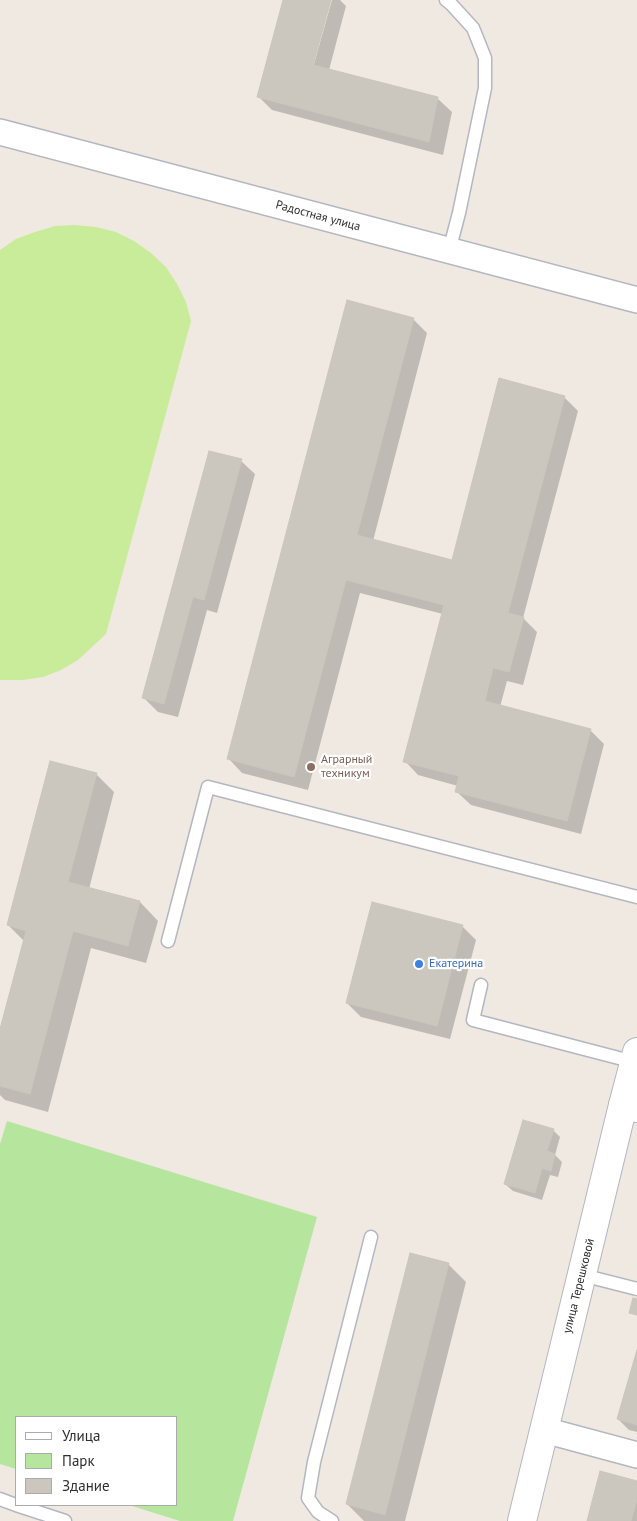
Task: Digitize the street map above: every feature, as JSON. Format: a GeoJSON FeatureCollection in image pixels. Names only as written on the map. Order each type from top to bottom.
{"type":"FeatureCollection","features":[{"type":"Feature","properties":{"kind":"main road","name":"улица Терешковой"},"geometry":{"type":"LineString","coordinates":[[522,1521],[582,1275],[630,1106],[636,1057]]}},
{"type":"Feature","properties":{"kind":"street","name":"Радостная улица"},"geometry":{"type":"LineString","coordinates":[[0,132],[637,300]]}},
{"type":"Feature","properties":{"kind":"street"},"geometry":{"type":"LineString","coordinates":[[544,1430],[637,1455]]}},
{"type":"Feature","properties":{"kind":"lane"},"geometry":{"type":"LineString","coordinates":[[446,0],[473,28],[485,58],[485,88],[459,214],[449,251]]}},
{"type":"Feature","properties":{"kind":"lane"},"geometry":{"type":"LineString","coordinates":[[168,941],[208,787],[637,897]]}},
{"type":"Feature","properties":{"kind":"lane"},"geometry":{"type":"LineString","coordinates":[[481,985],[473,1020],[636,1057]]}},
{"type":"Feature","properties":{"kind":"lane"},"geometry":{"type":"LineString","coordinates":[[332,1521],[318,1512],[308,1498],[314,1462],[371,1238]]}},
{"type":"Feature","properties":{"kind":"lane"},"geometry":{"type":"LineString","coordinates":[[582,1275],[637,1289]]}},
{"type":"Feature","properties":{"kind":"lane"},"geometry":{"type":"LineString","coordinates":[[0,1499],[15,1505]]}},
{"type":"Feature","properties":{"kind":"lane"},"geometry":{"type":"LineString","coordinates":[[19,1506],[64,1521]]}},
{"type":"Feature","properties":{"kind":"green space"},"geometry":{"type":"Polygon","coordinates":[[[55,226],[96,227],[116,232],[134,241],[151,253],[166,267],[177,284],[186,302],[191,321],[106,634],[78,660],[61,670],[43,677],[23,680],[0,680],[0,250],[16,239],[35,232],[55,226]]]}},
{"type":"Feature","properties":{"kind":"green space"},"geometry":{"type":"Polygon","coordinates":[[[7,1121],[317,1217],[233,1521],[180,1521],[132,1506],[178,1506],[178,1416],[15,1416],[15,1469],[0,1464],[0,1144],[7,1121]]]}},
{"type":"Feature","properties":{"kind":"building"},"geometry":{"type":"Polygon","coordinates":[[[283,0],[331,0],[313,65],[438,97],[429,142],[257,97],[283,0]]]}},
{"type":"Feature","properties":{"kind":"building"},"geometry":{"type":"Polygon","coordinates":[[[347,300],[414,318],[357,535],[452,560],[499,378],[565,396],[508,613],[524,617],[509,672],[493,668],[485,701],[591,729],[567,821],[455,792],[459,776],[403,762],[444,605],[346,580],[294,777],[227,759],[347,300]]]}},
{"type":"Feature","properties":{"kind":"building"},"geometry":{"type":"Polygon","coordinates":[[[209,451],[242,459],[204,600],[193,597],[164,704],[142,698],[209,451]]]}},
{"type":"Feature","properties":{"kind":"building"},"geometry":{"type":"Polygon","coordinates":[[[50,761],[97,773],[68,882],[140,901],[128,946],[73,931],[30,1094],[0,1086],[0,1029],[26,931],[7,925],[50,761]]]}},
{"type":"Feature","properties":{"kind":"building"},"geometry":{"type":"Polygon","coordinates":[[[372,902],[463,925],[437,1026],[346,1003],[372,902]]]}},
{"type":"Feature","properties":{"kind":"building"},"geometry":{"type":"Polygon","coordinates":[[[523,1120],[554,1129],[547,1151],[555,1154],[551,1171],[542,1168],[535,1193],[504,1184],[523,1120]]]}},
{"type":"Feature","properties":{"kind":"building"},"geometry":{"type":"Polygon","coordinates":[[[410,1253],[449,1263],[385,1515],[346,1504],[410,1253]]]}},
{"type":"Feature","properties":{"kind":"building"},"geometry":{"type":"Polygon","coordinates":[[[633,1298],[637,1299],[637,1315],[629,1313],[633,1298]]]}},
{"type":"Feature","properties":{"kind":"building"},"geometry":{"type":"Polygon","coordinates":[[[637,1350],[637,1425],[617,1419],[637,1350]]]}},
{"type":"Feature","properties":{"kind":"building"},"geometry":{"type":"Polygon","coordinates":[[[600,1471],[637,1481],[637,1499],[631,1521],[587,1521],[600,1471]]]}},
{"type":"Feature","properties":{"kind":"place","name":"Аграрный техникум"},"geometry":{"type":"Point","coordinates":[311,767]}},
{"type":"Feature","properties":{"kind":"place","name":"Екатерина"},"geometry":{"type":"Point","coordinates":[419,964]}}]}
